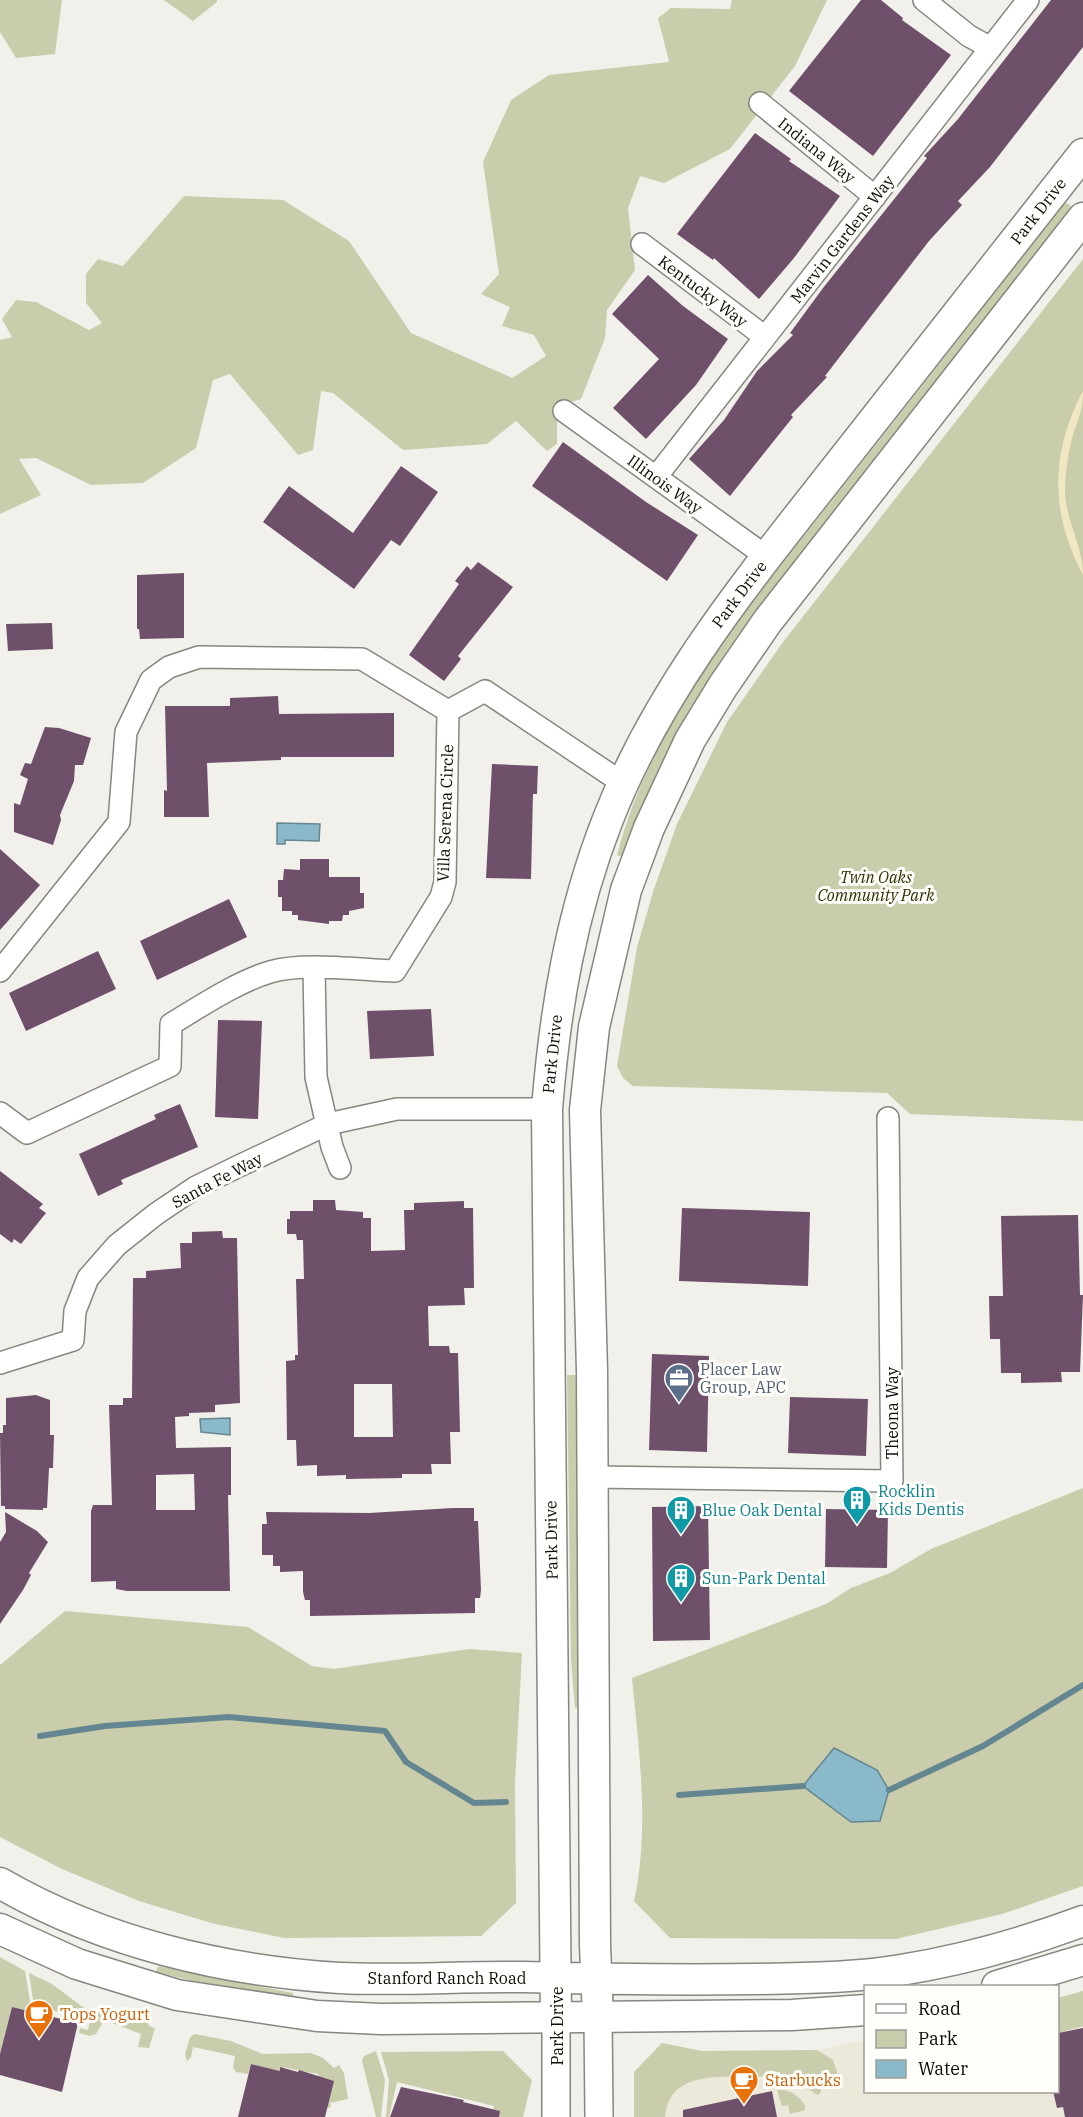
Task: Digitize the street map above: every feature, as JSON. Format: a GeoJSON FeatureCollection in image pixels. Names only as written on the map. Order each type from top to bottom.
{"type":"FeatureCollection","features":[{"type":"Feature","properties":{"kind":"main road","name":"Park Drive"},"geometry":{"type":"LineString","coordinates":[[556,2017],[547,1109],[560,990],[578,909],[593,859],[624,784],[668,695],[695,653],[767,557],[1083,154]]}},
{"type":"Feature","properties":{"kind":"main road"},"geometry":{"type":"LineString","coordinates":[[598,2017],[592,1371],[585,1110],[594,1027],[626,890],[657,810],[690,740],[723,686],[767,622],[1083,218]]}},
{"type":"Feature","properties":{"kind":"main road"},"geometry":{"type":"LineString","coordinates":[[585,1110],[572,1090],[573,1058],[585,980],[609,893],[593,859]]}},
{"type":"Feature","properties":{"kind":"main road"},"geometry":{"type":"LineString","coordinates":[[547,1109],[567,1114],[573,1122],[575,1306],[592,1371]]}},
{"type":"Feature","properties":{"kind":"main road","name":"Stanford Ranch Road"},"geometry":{"type":"LineString","coordinates":[[0,1883],[53,1910],[133,1941],[257,1970],[342,1978],[596,1980],[789,1978],[898,1971],[1008,1946],[1083,1921]]}},
{"type":"Feature","properties":{"kind":"main road"},"geometry":{"type":"LineString","coordinates":[[0,1929],[77,1964],[177,1995],[317,2016],[381,2019],[792,2015],[864,2010]]}},
{"type":"Feature","properties":{"kind":"main road"},"geometry":{"type":"LineString","coordinates":[[1000,1985],[1083,1960]]}},
{"type":"Feature","properties":{"kind":"street"},"geometry":{"type":"LineString","coordinates":[[924,0],[969,36],[991,48]]}},
{"type":"Feature","properties":{"kind":"street","name":"Marvin Gardens Way"},"geometry":{"type":"LineString","coordinates":[[656,477],[1028,0]]}},
{"type":"Feature","properties":{"kind":"street","name":"Indiana Way"},"geometry":{"type":"LineString","coordinates":[[760,103],[874,197]]}},
{"type":"Feature","properties":{"kind":"street","name":"Kentucky Way"},"geometry":{"type":"LineString","coordinates":[[642,244],[765,338]]}},
{"type":"Feature","properties":{"kind":"street","name":"Illinois Way"},"geometry":{"type":"LineString","coordinates":[[564,411],[767,557]]}},
{"type":"Feature","properties":{"kind":"street"},"geometry":{"type":"LineString","coordinates":[[0,971],[118,822],[126,732],[151,680],[169,667],[199,657],[362,658],[448,711],[485,691],[624,784]]}},
{"type":"Feature","properties":{"kind":"street","name":"Villa Serena Circle"},"geometry":{"type":"LineString","coordinates":[[0,1113],[27,1133],[170,1066],[171,1024],[208,1002],[270,972],[314,968],[395,971],[441,897],[445,882],[448,711]]}},
{"type":"Feature","properties":{"kind":"street"},"geometry":{"type":"LineString","coordinates":[[314,968],[316,1077],[332,1147],[340,1168]]}},
{"type":"Feature","properties":{"kind":"street","name":"Santa Fe Way"},"geometry":{"type":"LineString","coordinates":[[0,1363],[73,1340],[75,1311],[88,1278],[117,1245],[156,1214],[196,1187],[328,1124],[397,1109],[547,1109]]}},
{"type":"Feature","properties":{"kind":"street","name":"Theona Way"},"geometry":{"type":"LineString","coordinates":[[592,1477],[892,1481],[888,1118]]}},
{"type":"Feature","properties":{"kind":"street","name":"Park Drive"},"geometry":{"type":"LineString","coordinates":[[556,2017],[556,2117]]}},
{"type":"Feature","properties":{"kind":"street"},"geometry":{"type":"LineString","coordinates":[[598,2017],[599,2117]]}},
{"type":"Feature","properties":{"kind":"shaded area"},"geometry":{"type":"Polygon","coordinates":[[[1083,1991],[1083,2117],[634,2117],[634,2072],[662,2043],[702,2051],[817,2050],[864,2040],[864,2093],[1059,2093],[1059,1998],[1083,1991]]]}},
{"type":"Feature","properties":{"kind":"green space"},"geometry":{"type":"Polygon","coordinates":[[[0,0],[62,0],[55,54],[16,58],[0,32],[0,0]]]}},
{"type":"Feature","properties":{"kind":"green space"},"geometry":{"type":"Polygon","coordinates":[[[164,0],[217,0],[217,2],[193,21],[164,0]]]}},
{"type":"Feature","properties":{"kind":"green space"},"geometry":{"type":"Polygon","coordinates":[[[732,0],[827,0],[795,66],[730,149],[664,183],[640,176],[628,208],[635,270],[607,310],[605,338],[581,399],[557,406],[557,444],[547,451],[516,421],[487,444],[403,450],[333,393],[321,391],[313,450],[298,455],[230,374],[213,380],[196,448],[143,483],[91,485],[36,458],[19,459],[41,495],[0,514],[0,340],[12,337],[2,319],[16,300],[36,302],[89,330],[102,323],[86,303],[86,274],[98,259],[123,266],[184,196],[283,200],[349,241],[411,333],[512,378],[546,356],[534,335],[502,326],[510,307],[481,294],[499,274],[483,162],[511,100],[549,75],[669,62],[658,18],[671,8],[730,9],[732,0]]]}},
{"type":"Feature","properties":{"kind":"green space"},"geometry":{"type":"Polygon","coordinates":[[[1065,202],[1071,206],[1054,233],[1006,296],[624,857],[617,855],[634,803],[655,754],[710,661],[774,574],[1065,202]]]}},
{"type":"Feature","properties":{"kind":"green space","name":"Twin Oaks Community Park"},"geometry":{"type":"Polygon","coordinates":[[[1083,259],[1083,1121],[910,1114],[887,1093],[633,1086],[623,1078],[617,1066],[637,947],[677,824],[727,722],[783,642],[1083,259]]]}},
{"type":"Feature","properties":{"kind":"green space"},"geometry":{"type":"Polygon","coordinates":[[[567,1375],[575,1375],[578,1396],[583,1707],[575,1708],[571,1659],[567,1375]]]}},
{"type":"Feature","properties":{"kind":"green space"},"geometry":{"type":"Polygon","coordinates":[[[1083,1488],[1083,1886],[1002,1914],[896,1939],[670,1938],[634,1901],[639,1874],[642,1790],[632,1678],[826,1604],[851,1588],[890,1573],[931,1549],[1083,1488]]]}},
{"type":"Feature","properties":{"kind":"green space"},"geometry":{"type":"Polygon","coordinates":[[[65,1611],[248,1627],[312,1666],[334,1669],[469,1649],[522,1653],[515,1782],[516,1903],[481,1936],[284,1938],[211,1923],[139,1901],[62,1869],[0,1837],[0,1665],[65,1611]]]}},
{"type":"Feature","properties":{"kind":"green space"},"geometry":{"type":"Polygon","coordinates":[[[0,1957],[25,1971],[31,2007],[54,2017],[12,2007],[0,2054],[0,1957]]]}},
{"type":"Feature","properties":{"kind":"green space"},"geometry":{"type":"Polygon","coordinates":[[[158,1966],[293,1993],[293,1996],[222,1988],[156,1972],[158,1966]]]}},
{"type":"Feature","properties":{"kind":"green space"},"geometry":{"type":"Polygon","coordinates":[[[29,1973],[52,1984],[84,2008],[124,2015],[148,2023],[149,2026],[155,2028],[149,2048],[138,2047],[141,2034],[104,2020],[96,2034],[90,2036],[79,2033],[80,2028],[88,2030],[90,2020],[34,2006],[29,1973]]]}},
{"type":"Feature","properties":{"kind":"green space"},"geometry":{"type":"Polygon","coordinates":[[[1083,1991],[1083,2026],[1059,2033],[1059,1998],[1083,1991]]]}},
{"type":"Feature","properties":{"kind":"green space"},"geometry":{"type":"Polygon","coordinates":[[[195,2034],[231,2041],[263,2054],[311,2053],[323,2058],[334,2068],[339,2065],[344,2073],[348,2099],[330,2103],[331,2107],[327,2108],[318,2074],[281,2067],[280,2071],[251,2064],[248,2074],[236,2072],[233,2068],[235,2056],[193,2047],[191,2057],[187,2061],[185,2054],[190,2037],[195,2034]]]}},
{"type":"Feature","properties":{"kind":"green space"},"geometry":{"type":"Polygon","coordinates":[[[662,2043],[702,2051],[817,2050],[833,2060],[838,2075],[820,2079],[821,2092],[818,2095],[796,2079],[782,2076],[697,2080],[675,2092],[668,2102],[665,2117],[634,2117],[634,2072],[662,2043]]]}},
{"type":"Feature","properties":{"kind":"green space"},"geometry":{"type":"Polygon","coordinates":[[[376,2051],[385,2080],[381,2117],[376,2117],[362,2061],[364,2056],[376,2051]]]}},
{"type":"Feature","properties":{"kind":"green space"},"geometry":{"type":"Polygon","coordinates":[[[503,2051],[532,2080],[523,2117],[492,2117],[494,2106],[397,2082],[389,2117],[386,2117],[389,2080],[381,2052],[503,2051]]]}},
{"type":"Feature","properties":{"kind":"green space"},"geometry":{"type":"Polygon","coordinates":[[[777,2090],[790,2092],[796,2096],[805,2105],[805,2110],[790,2114],[788,2105],[782,2106],[777,2090]]]}},
{"type":"Feature","properties":{"kind":"sand"},"geometry":{"type":"Polygon","coordinates":[[[1083,391],[1081,410],[1068,458],[1065,490],[1083,575],[1064,529],[1058,483],[1064,437],[1083,391]]]}},
{"type":"Feature","properties":{"kind":"water"},"geometry":{"type":"Polygon","coordinates":[[[277,823],[320,824],[319,841],[285,840],[285,844],[277,844],[277,823]]]}},
{"type":"Feature","properties":{"kind":"water"},"geometry":{"type":"Polygon","coordinates":[[[230,1418],[230,1435],[201,1432],[200,1419],[230,1418]]]}},
{"type":"Feature","properties":{"kind":"water"},"geometry":{"type":"Polygon","coordinates":[[[834,1748],[877,1770],[889,1790],[880,1821],[851,1822],[803,1786],[834,1748]]]}},
{"type":"Feature","properties":{"kind":"building"},"geometry":{"type":"Polygon","coordinates":[[[861,0],[881,0],[903,18],[902,20],[951,55],[873,156],[789,91],[861,0]]]}},
{"type":"Feature","properties":{"kind":"building"},"geometry":{"type":"Polygon","coordinates":[[[1051,0],[1083,0],[1083,47],[990,167],[958,201],[962,205],[929,241],[825,376],[827,377],[791,415],[793,417],[730,496],[689,459],[724,420],[757,371],[793,335],[790,333],[823,288],[927,158],[924,156],[958,119],[1051,0]]]}},
{"type":"Feature","properties":{"kind":"building"},"geometry":{"type":"Polygon","coordinates":[[[755,133],[791,159],[789,161],[840,196],[794,258],[759,299],[714,258],[713,260],[677,234],[755,133]]]}},
{"type":"Feature","properties":{"kind":"building"},"geometry":{"type":"Polygon","coordinates":[[[648,275],[683,306],[728,339],[696,385],[646,439],[613,408],[659,359],[612,314],[648,275]]]}},
{"type":"Feature","properties":{"kind":"building"},"geometry":{"type":"Polygon","coordinates":[[[563,442],[646,502],[698,535],[667,581],[532,486],[563,442]]]}},
{"type":"Feature","properties":{"kind":"building"},"geometry":{"type":"Polygon","coordinates":[[[401,466],[438,492],[400,546],[391,540],[354,589],[263,522],[289,486],[353,533],[401,466]]]}},
{"type":"Feature","properties":{"kind":"building"},"geometry":{"type":"Polygon","coordinates":[[[478,562],[513,587],[458,656],[461,659],[444,681],[409,655],[459,584],[455,581],[467,566],[471,570],[478,562]]]}},
{"type":"Feature","properties":{"kind":"building"},"geometry":{"type":"Polygon","coordinates":[[[184,573],[184,638],[140,639],[139,629],[137,629],[137,575],[184,573]]]}},
{"type":"Feature","properties":{"kind":"building"},"geometry":{"type":"Polygon","coordinates":[[[52,623],[53,649],[8,651],[6,624],[52,623]]]}},
{"type":"Feature","properties":{"kind":"building"},"geometry":{"type":"Polygon","coordinates":[[[278,696],[279,714],[394,713],[394,757],[281,757],[281,760],[207,763],[209,817],[164,817],[164,790],[167,791],[165,706],[230,706],[230,698],[278,696]]]}},
{"type":"Feature","properties":{"kind":"building"},"geometry":{"type":"Polygon","coordinates":[[[45,727],[59,728],[91,738],[83,765],[75,765],[74,781],[60,815],[61,820],[53,845],[14,832],[14,803],[20,805],[28,779],[20,775],[25,763],[31,764],[45,727]]]}},
{"type":"Feature","properties":{"kind":"building"},"geometry":{"type":"Polygon","coordinates":[[[492,764],[538,766],[537,794],[533,794],[531,879],[486,878],[492,764]]]}},
{"type":"Feature","properties":{"kind":"building"},"geometry":{"type":"Polygon","coordinates":[[[0,849],[40,885],[0,930],[0,849]]]}},
{"type":"Feature","properties":{"kind":"building"},"geometry":{"type":"Polygon","coordinates":[[[300,859],[329,859],[329,877],[360,877],[360,893],[364,893],[364,908],[349,911],[349,915],[343,915],[342,921],[329,921],[329,924],[298,920],[298,915],[292,915],[292,911],[282,911],[282,897],[278,897],[278,880],[283,880],[284,869],[300,870],[300,859]]]}},
{"type":"Feature","properties":{"kind":"building"},"geometry":{"type":"Polygon","coordinates":[[[229,899],[247,937],[157,980],[140,941],[229,899]]]}},
{"type":"Feature","properties":{"kind":"building"},"geometry":{"type":"Polygon","coordinates":[[[98,951],[116,989],[26,1031],[9,993],[98,951]]]}},
{"type":"Feature","properties":{"kind":"building"},"geometry":{"type":"Polygon","coordinates":[[[431,1009],[434,1056],[370,1059],[367,1011],[431,1009]]]}},
{"type":"Feature","properties":{"kind":"building"},"geometry":{"type":"Polygon","coordinates":[[[218,1020],[262,1021],[258,1119],[215,1117],[218,1020]]]}},
{"type":"Feature","properties":{"kind":"building"},"geometry":{"type":"Polygon","coordinates":[[[180,1104],[198,1147],[121,1180],[123,1184],[98,1196],[79,1154],[156,1119],[154,1115],[180,1104]]]}},
{"type":"Feature","properties":{"kind":"building"},"geometry":{"type":"Polygon","coordinates":[[[0,1171],[43,1204],[39,1208],[46,1213],[21,1244],[14,1239],[12,1243],[0,1234],[0,1171]]]}},
{"type":"Feature","properties":{"kind":"building"},"geometry":{"type":"Polygon","coordinates":[[[313,1200],[335,1200],[336,1210],[363,1212],[363,1218],[371,1218],[371,1251],[405,1250],[404,1210],[414,1210],[414,1203],[464,1201],[464,1208],[473,1208],[474,1288],[464,1288],[465,1305],[428,1306],[429,1346],[449,1346],[450,1353],[458,1353],[460,1432],[450,1432],[451,1464],[431,1464],[432,1474],[402,1474],[402,1478],[346,1479],[346,1475],[317,1476],[317,1465],[297,1466],[296,1440],[287,1440],[286,1361],[295,1360],[295,1355],[298,1355],[296,1279],[304,1279],[303,1240],[297,1240],[296,1234],[287,1234],[287,1219],[290,1219],[290,1211],[313,1211],[313,1200]],[[354,1384],[354,1437],[393,1437],[392,1384],[354,1384]]]}},
{"type":"Feature","properties":{"kind":"building"},"geometry":{"type":"Polygon","coordinates":[[[682,1208],[810,1212],[808,1286],[679,1281],[682,1208]]]}},
{"type":"Feature","properties":{"kind":"building"},"geometry":{"type":"Polygon","coordinates":[[[1078,1215],[1080,1295],[1083,1295],[1080,1372],[1061,1372],[1062,1382],[1021,1383],[1021,1373],[1001,1373],[1000,1339],[990,1339],[989,1296],[1003,1296],[1001,1216],[1078,1215]]]}},
{"type":"Feature","properties":{"kind":"building"},"geometry":{"type":"Polygon","coordinates":[[[222,1231],[223,1238],[237,1238],[240,1403],[215,1405],[215,1412],[189,1413],[189,1416],[175,1417],[176,1448],[231,1447],[231,1495],[228,1495],[230,1591],[127,1591],[116,1589],[116,1581],[91,1582],[91,1511],[93,1505],[112,1505],[109,1405],[123,1405],[123,1398],[132,1398],[133,1278],[146,1278],[146,1271],[181,1268],[180,1243],[192,1243],[192,1232],[222,1231]],[[194,1474],[156,1475],[156,1510],[195,1510],[194,1474]]]}},
{"type":"Feature","properties":{"kind":"building","name":"Placer Law Group, APC"},"geometry":{"type":"Polygon","coordinates":[[[652,1354],[709,1356],[707,1452],[649,1450],[652,1354]]]}},
{"type":"Feature","properties":{"kind":"building"},"geometry":{"type":"Polygon","coordinates":[[[36,1395],[50,1400],[50,1435],[54,1435],[53,1468],[49,1468],[47,1508],[43,1510],[5,1509],[5,1506],[1,1506],[0,1433],[3,1433],[3,1425],[6,1425],[6,1398],[36,1395]]]}},
{"type":"Feature","properties":{"kind":"building"},"geometry":{"type":"Polygon","coordinates":[[[790,1397],[868,1399],[866,1456],[788,1453],[790,1397]]]}},
{"type":"Feature","properties":{"kind":"building"},"geometry":{"type":"Polygon","coordinates":[[[708,1506],[710,1640],[653,1641],[652,1507],[708,1506]]]}},
{"type":"Feature","properties":{"kind":"building"},"geometry":{"type":"Polygon","coordinates":[[[474,1508],[474,1521],[478,1521],[481,1590],[480,1598],[475,1598],[475,1613],[310,1616],[310,1600],[305,1600],[303,1592],[303,1571],[280,1572],[280,1566],[273,1566],[273,1555],[262,1555],[262,1524],[267,1524],[266,1512],[369,1513],[474,1508]]]}},
{"type":"Feature","properties":{"kind":"building","name":"Rocklin Kids Dentis"},"geometry":{"type":"Polygon","coordinates":[[[826,1509],[888,1510],[887,1568],[825,1567],[826,1509]]]}},
{"type":"Feature","properties":{"kind":"building"},"geometry":{"type":"Polygon","coordinates":[[[5,1512],[37,1531],[48,1542],[29,1573],[31,1575],[23,1590],[0,1624],[0,1542],[6,1532],[5,1512]]]}},
{"type":"Feature","properties":{"kind":"building","name":"Tops Yogurt"},"geometry":{"type":"Polygon","coordinates":[[[12,2007],[78,2023],[62,2092],[0,2075],[0,2054],[12,2007]]]}},
{"type":"Feature","properties":{"kind":"building"},"geometry":{"type":"Polygon","coordinates":[[[1083,2028],[1083,2117],[1065,2117],[1063,2107],[1057,2108],[1053,2093],[1059,2093],[1059,2033],[1083,2028]]]}},
{"type":"Feature","properties":{"kind":"building"},"geometry":{"type":"Polygon","coordinates":[[[251,2064],[280,2071],[280,2067],[298,2072],[299,2070],[334,2081],[325,2117],[238,2117],[251,2064]]]}},
{"type":"Feature","properties":{"kind":"building"},"geometry":{"type":"Polygon","coordinates":[[[401,2087],[464,2100],[463,2102],[500,2111],[499,2117],[390,2117],[401,2087]]]}},
{"type":"Feature","properties":{"kind":"building","name":"Starbucks"},"geometry":{"type":"Polygon","coordinates":[[[772,2091],[777,2117],[683,2117],[683,2110],[772,2091]]]}},
{"type":"Feature","properties":{"kind":"waterway"},"geometry":{"type":"LineString","coordinates":[[889,1790],[983,1746],[1083,1685]]}},
{"type":"Feature","properties":{"kind":"waterway"},"geometry":{"type":"LineString","coordinates":[[40,1736],[105,1726],[229,1717],[385,1731],[406,1762],[474,1803],[506,1802]]}},
{"type":"Feature","properties":{"kind":"waterway"},"geometry":{"type":"LineString","coordinates":[[679,1795],[803,1786]]}},
{"type":"Feature","properties":{"kind":"place","name":"Placer Law Group, APC"},"geometry":{"type":"Point","coordinates":[679,1404]}},
{"type":"Feature","properties":{"kind":"place","name":"Rocklin Kids Dentis"},"geometry":{"type":"Point","coordinates":[857,1526]}},
{"type":"Feature","properties":{"kind":"place","name":"Blue Oak Dental"},"geometry":{"type":"Point","coordinates":[681,1536]}},
{"type":"Feature","properties":{"kind":"place","name":"Sun-Park Dental"},"geometry":{"type":"Point","coordinates":[681,1604]}},
{"type":"Feature","properties":{"kind":"place","name":"Tops Yogurt"},"geometry":{"type":"Point","coordinates":[39,2040]}},
{"type":"Feature","properties":{"kind":"place","name":"Starbucks"},"geometry":{"type":"Point","coordinates":[744,2106]}}]}
